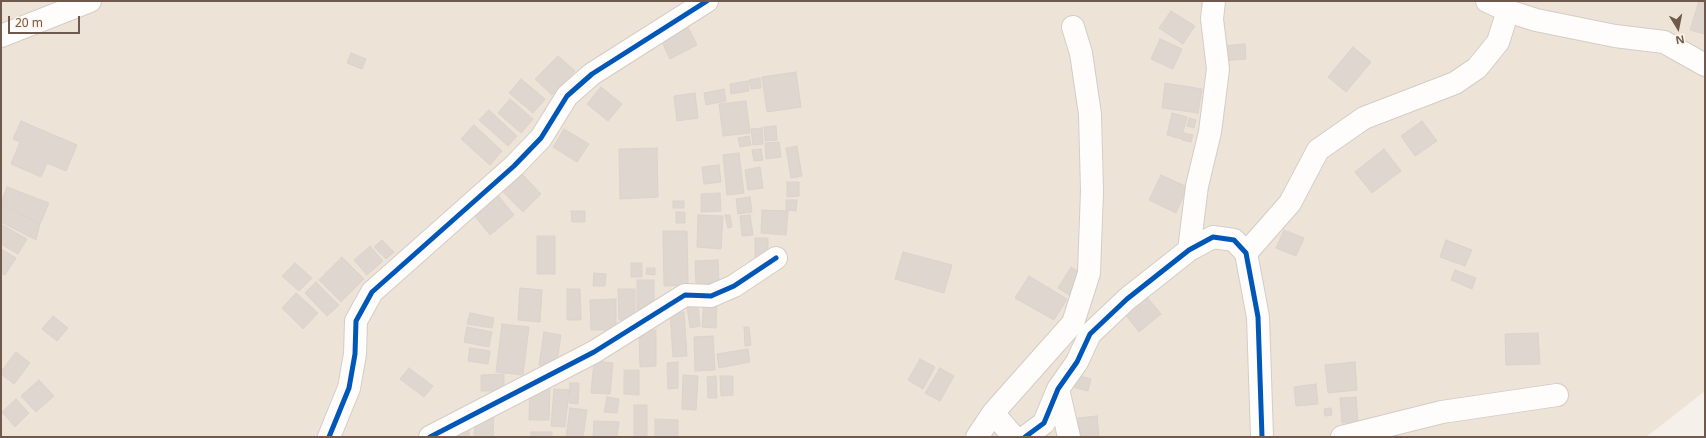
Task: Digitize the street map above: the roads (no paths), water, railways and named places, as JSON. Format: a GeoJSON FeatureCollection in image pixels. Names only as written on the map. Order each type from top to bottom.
{"type":"FeatureCollection","features":[{"type":"Feature","properties":{"kind":"street"},"geometry":{"type":"LineString","coordinates":[[1,36],[90,1]]}},
{"type":"Feature","properties":{"kind":"street"},"geometry":{"type":"LineString","coordinates":[[330,437],[349,388],[355,354],[356,321],[372,292],[514,166],[542,138],[567,96],[592,74],[707,1]]}},
{"type":"Feature","properties":{"kind":"street"},"geometry":{"type":"LineString","coordinates":[[1189,250],[1197,186],[1210,132],[1218,69],[1212,19],[1214,1]]}},
{"type":"Feature","properties":{"kind":"street"},"geometry":{"type":"LineString","coordinates":[[1487,1],[1508,11],[1536,20],[1608,35],[1664,42],[1705,65]]}},
{"type":"Feature","properties":{"kind":"street"},"geometry":{"type":"LineString","coordinates":[[1246,253],[1290,203],[1318,150],[1364,118],[1455,83],[1477,68],[1498,42],[1508,11]]}},
{"type":"Feature","properties":{"kind":"street"},"geometry":{"type":"LineString","coordinates":[[977,437],[993,413],[1073,322],[1089,273],[1092,191],[1090,114],[1081,53],[1073,27]]}},
{"type":"Feature","properties":{"kind":"street"},"geometry":{"type":"LineString","coordinates":[[1025,437],[1044,422],[1058,389],[1077,362],[1090,334],[1127,299],[1189,250],[1213,237],[1234,240],[1246,253],[1258,316],[1262,437]]}},
{"type":"Feature","properties":{"kind":"street"},"geometry":{"type":"LineString","coordinates":[[430,437],[594,352],[685,295],[711,296],[734,286],[776,258]]}},
{"type":"Feature","properties":{"kind":"street"},"geometry":{"type":"LineString","coordinates":[[1058,389],[1069,437]]}},
{"type":"Feature","properties":{"kind":"street"},"geometry":{"type":"LineString","coordinates":[[1342,437],[1442,412],[1557,395]]}},
{"type":"Feature","properties":{"kind":"street"},"geometry":{"type":"LineString","coordinates":[[993,413],[1014,437]]}}]}
